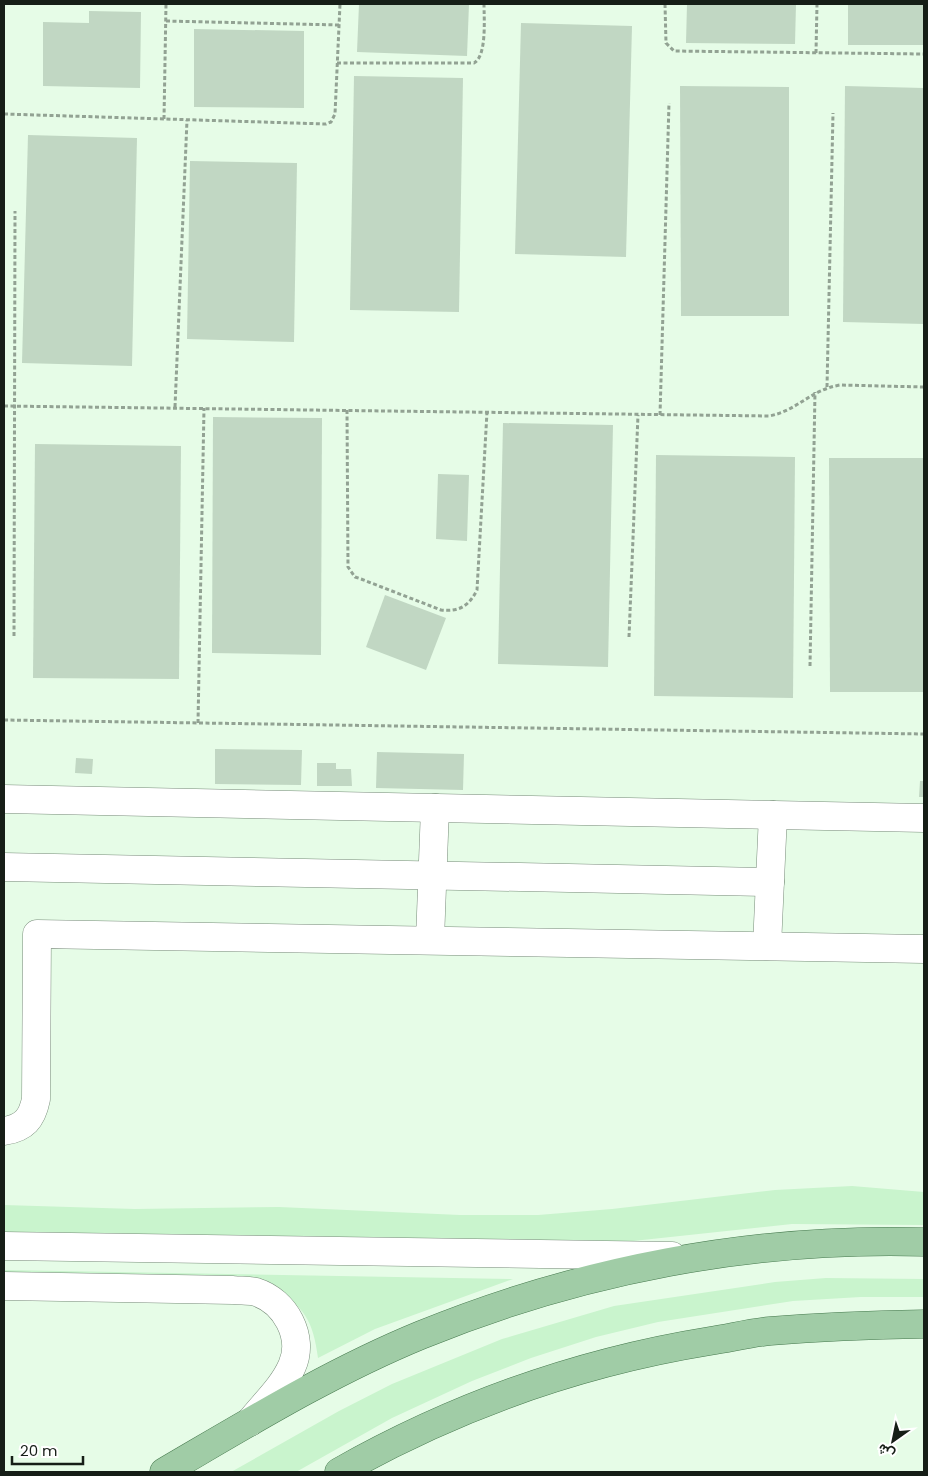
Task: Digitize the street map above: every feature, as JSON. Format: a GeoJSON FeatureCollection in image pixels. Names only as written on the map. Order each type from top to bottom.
{"type":"FeatureCollection","features":[{"type":"Feature","properties":{"kind":"main road"},"geometry":{"type":"LineString","coordinates":[[164,1472],[334,1375],[421,1335],[511,1302],[604,1276],[698,1256],[789,1245],[880,1241],[924,1242]]}},
{"type":"Feature","properties":{"kind":"main road"},"geometry":{"type":"LineString","coordinates":[[339,1472],[383,1447],[475,1405],[570,1372],[668,1348],[768,1331],[868,1325],[924,1324]]}},
{"type":"Feature","properties":{"kind":"street"},"geometry":{"type":"LineString","coordinates":[[4,799],[924,818]]}},
{"type":"Feature","properties":{"kind":"street"},"geometry":{"type":"LineString","coordinates":[[430,940],[435,808]]}},
{"type":"Feature","properties":{"kind":"street"},"geometry":{"type":"LineString","coordinates":[[767,946],[773,815]]}},
{"type":"Feature","properties":{"kind":"street"},"geometry":{"type":"LineString","coordinates":[[4,867],[770,882]]}},
{"type":"Feature","properties":{"kind":"street"},"geometry":{"type":"LineString","coordinates":[[4,1131],[16,1129],[26,1122],[34,1112],[36,1099],[37,934],[924,949]]}},
{"type":"Feature","properties":{"kind":"street"},"geometry":{"type":"LineString","coordinates":[[4,1246],[698,1256]]}},
{"type":"Feature","properties":{"kind":"street"},"geometry":{"type":"LineString","coordinates":[[4,1286],[233,1290],[256,1292],[276,1302],[291,1320],[296,1343],[293,1365],[250,1422]]}},
{"type":"Feature","properties":{"kind":"path"},"geometry":{"type":"LineString","coordinates":[[164,119],[166,4]]}},
{"type":"Feature","properties":{"kind":"path"},"geometry":{"type":"LineString","coordinates":[[4,114],[326,124],[331,122],[335,114],[340,4]]}},
{"type":"Feature","properties":{"kind":"path"},"geometry":{"type":"LineString","coordinates":[[337,63],[474,63],[478,61],[482,52],[484,4]]}},
{"type":"Feature","properties":{"kind":"path"},"geometry":{"type":"LineString","coordinates":[[665,4],[666,43],[674,51],[924,54]]}},
{"type":"Feature","properties":{"kind":"path"},"geometry":{"type":"LineString","coordinates":[[816,53],[817,4]]}},
{"type":"Feature","properties":{"kind":"path"},"geometry":{"type":"LineString","coordinates":[[166,21],[339,25]]}},
{"type":"Feature","properties":{"kind":"path"},"geometry":{"type":"LineString","coordinates":[[660,415],[669,103]]}},
{"type":"Feature","properties":{"kind":"path"},"geometry":{"type":"LineString","coordinates":[[827,387],[832,113]]}},
{"type":"Feature","properties":{"kind":"path"},"geometry":{"type":"LineString","coordinates":[[175,408],[187,120]]}},
{"type":"Feature","properties":{"kind":"path"},"geometry":{"type":"LineString","coordinates":[[14,636],[15,211]]}},
{"type":"Feature","properties":{"kind":"path"},"geometry":{"type":"LineString","coordinates":[[4,406],[769,416],[788,411],[816,392],[827,387],[840,385],[924,387]]}},
{"type":"Feature","properties":{"kind":"path"},"geometry":{"type":"LineString","coordinates":[[810,666],[816,392]]}},
{"type":"Feature","properties":{"kind":"path"},"geometry":{"type":"LineString","coordinates":[[198,723],[204,408]]}},
{"type":"Feature","properties":{"kind":"path"},"geometry":{"type":"LineString","coordinates":[[347,410],[348,567],[355,577],[441,610],[453,612],[464,608],[472,600],[477,590],[487,412]]}},
{"type":"Feature","properties":{"kind":"path"},"geometry":{"type":"LineString","coordinates":[[629,638],[638,415]]}},
{"type":"Feature","properties":{"kind":"path"},"geometry":{"type":"LineString","coordinates":[[4,720],[924,734]]}},
{"type":"Feature","properties":{"kind":"green space"},"geometry":{"type":"Polygon","coordinates":[[[852,1186],[924,1192],[924,1225],[792,1224],[605,1244],[4,1241],[4,1205],[135,1209],[279,1207],[460,1215],[538,1215],[612,1209],[775,1190],[852,1186]]]}},
{"type":"Feature","properties":{"kind":"green space"},"geometry":{"type":"Polygon","coordinates":[[[4,1270],[513,1279],[375,1329],[318,1358],[310,1324],[305,1316],[292,1301],[271,1288],[4,1284],[4,1270]]]}},
{"type":"Feature","properties":{"kind":"green space"},"geometry":{"type":"Polygon","coordinates":[[[826,1278],[924,1279],[924,1297],[861,1297],[793,1301],[658,1322],[596,1337],[531,1358],[472,1381],[392,1418],[296,1472],[231,1472],[339,1411],[392,1384],[502,1339],[614,1306],[775,1282],[826,1278]]]}},
{"type":"Feature","properties":{"kind":"building"},"geometry":{"type":"Polygon","coordinates":[[[359,4],[469,4],[467,56],[357,52],[359,4]]]}},
{"type":"Feature","properties":{"kind":"building"},"geometry":{"type":"Polygon","coordinates":[[[687,4],[796,4],[795,44],[686,43],[687,4]]]}},
{"type":"Feature","properties":{"kind":"building"},"geometry":{"type":"Polygon","coordinates":[[[848,4],[924,4],[924,45],[848,45],[848,4]]]}},
{"type":"Feature","properties":{"kind":"building"},"geometry":{"type":"Polygon","coordinates":[[[89,11],[141,12],[140,88],[43,86],[43,22],[89,23],[89,11]]]}},
{"type":"Feature","properties":{"kind":"building"},"geometry":{"type":"Polygon","coordinates":[[[521,23],[632,26],[626,257],[515,254],[521,23]]]}},
{"type":"Feature","properties":{"kind":"building"},"geometry":{"type":"Polygon","coordinates":[[[194,29],[304,31],[304,108],[194,107],[194,29]]]}},
{"type":"Feature","properties":{"kind":"building"},"geometry":{"type":"Polygon","coordinates":[[[354,76],[463,78],[459,312],[350,310],[354,76]]]}},
{"type":"Feature","properties":{"kind":"building"},"geometry":{"type":"Polygon","coordinates":[[[680,86],[789,87],[789,316],[681,316],[680,86]]]}},
{"type":"Feature","properties":{"kind":"building"},"geometry":{"type":"Polygon","coordinates":[[[845,86],[924,88],[924,324],[843,322],[845,86]]]}},
{"type":"Feature","properties":{"kind":"building"},"geometry":{"type":"Polygon","coordinates":[[[28,135],[137,138],[132,366],[22,363],[28,135]]]}},
{"type":"Feature","properties":{"kind":"building"},"geometry":{"type":"Polygon","coordinates":[[[190,161],[297,163],[294,342],[187,339],[190,161]]]}},
{"type":"Feature","properties":{"kind":"building"},"geometry":{"type":"Polygon","coordinates":[[[213,417],[322,418],[321,655],[212,653],[213,417]]]}},
{"type":"Feature","properties":{"kind":"building"},"geometry":{"type":"Polygon","coordinates":[[[503,423],[613,425],[608,667],[498,664],[503,423]]]}},
{"type":"Feature","properties":{"kind":"building"},"geometry":{"type":"Polygon","coordinates":[[[35,444],[181,446],[179,679],[33,678],[35,444]]]}},
{"type":"Feature","properties":{"kind":"building"},"geometry":{"type":"Polygon","coordinates":[[[656,455],[795,457],[793,698],[654,696],[656,455]]]}},
{"type":"Feature","properties":{"kind":"building"},"geometry":{"type":"Polygon","coordinates":[[[829,458],[924,458],[924,692],[830,692],[829,458]]]}},
{"type":"Feature","properties":{"kind":"building"},"geometry":{"type":"Polygon","coordinates":[[[438,474],[469,475],[467,541],[436,539],[438,474]]]}},
{"type":"Feature","properties":{"kind":"building"},"geometry":{"type":"Polygon","coordinates":[[[385,595],[446,618],[426,670],[366,647],[385,595]]]}},
{"type":"Feature","properties":{"kind":"building"},"geometry":{"type":"Polygon","coordinates":[[[215,749],[302,750],[301,785],[215,784],[215,749]]]}},
{"type":"Feature","properties":{"kind":"building"},"geometry":{"type":"Polygon","coordinates":[[[377,752],[464,754],[463,790],[376,788],[377,752]]]}},
{"type":"Feature","properties":{"kind":"building"},"geometry":{"type":"Polygon","coordinates":[[[76,758],[93,759],[92,774],[75,773],[76,758]]]}},
{"type":"Feature","properties":{"kind":"building"},"geometry":{"type":"Polygon","coordinates":[[[317,763],[336,763],[336,769],[351,769],[352,786],[317,786],[317,763]]]}},
{"type":"Feature","properties":{"kind":"building"},"geometry":{"type":"Polygon","coordinates":[[[920,781],[924,781],[924,797],[919,797],[920,781]]]}}]}
